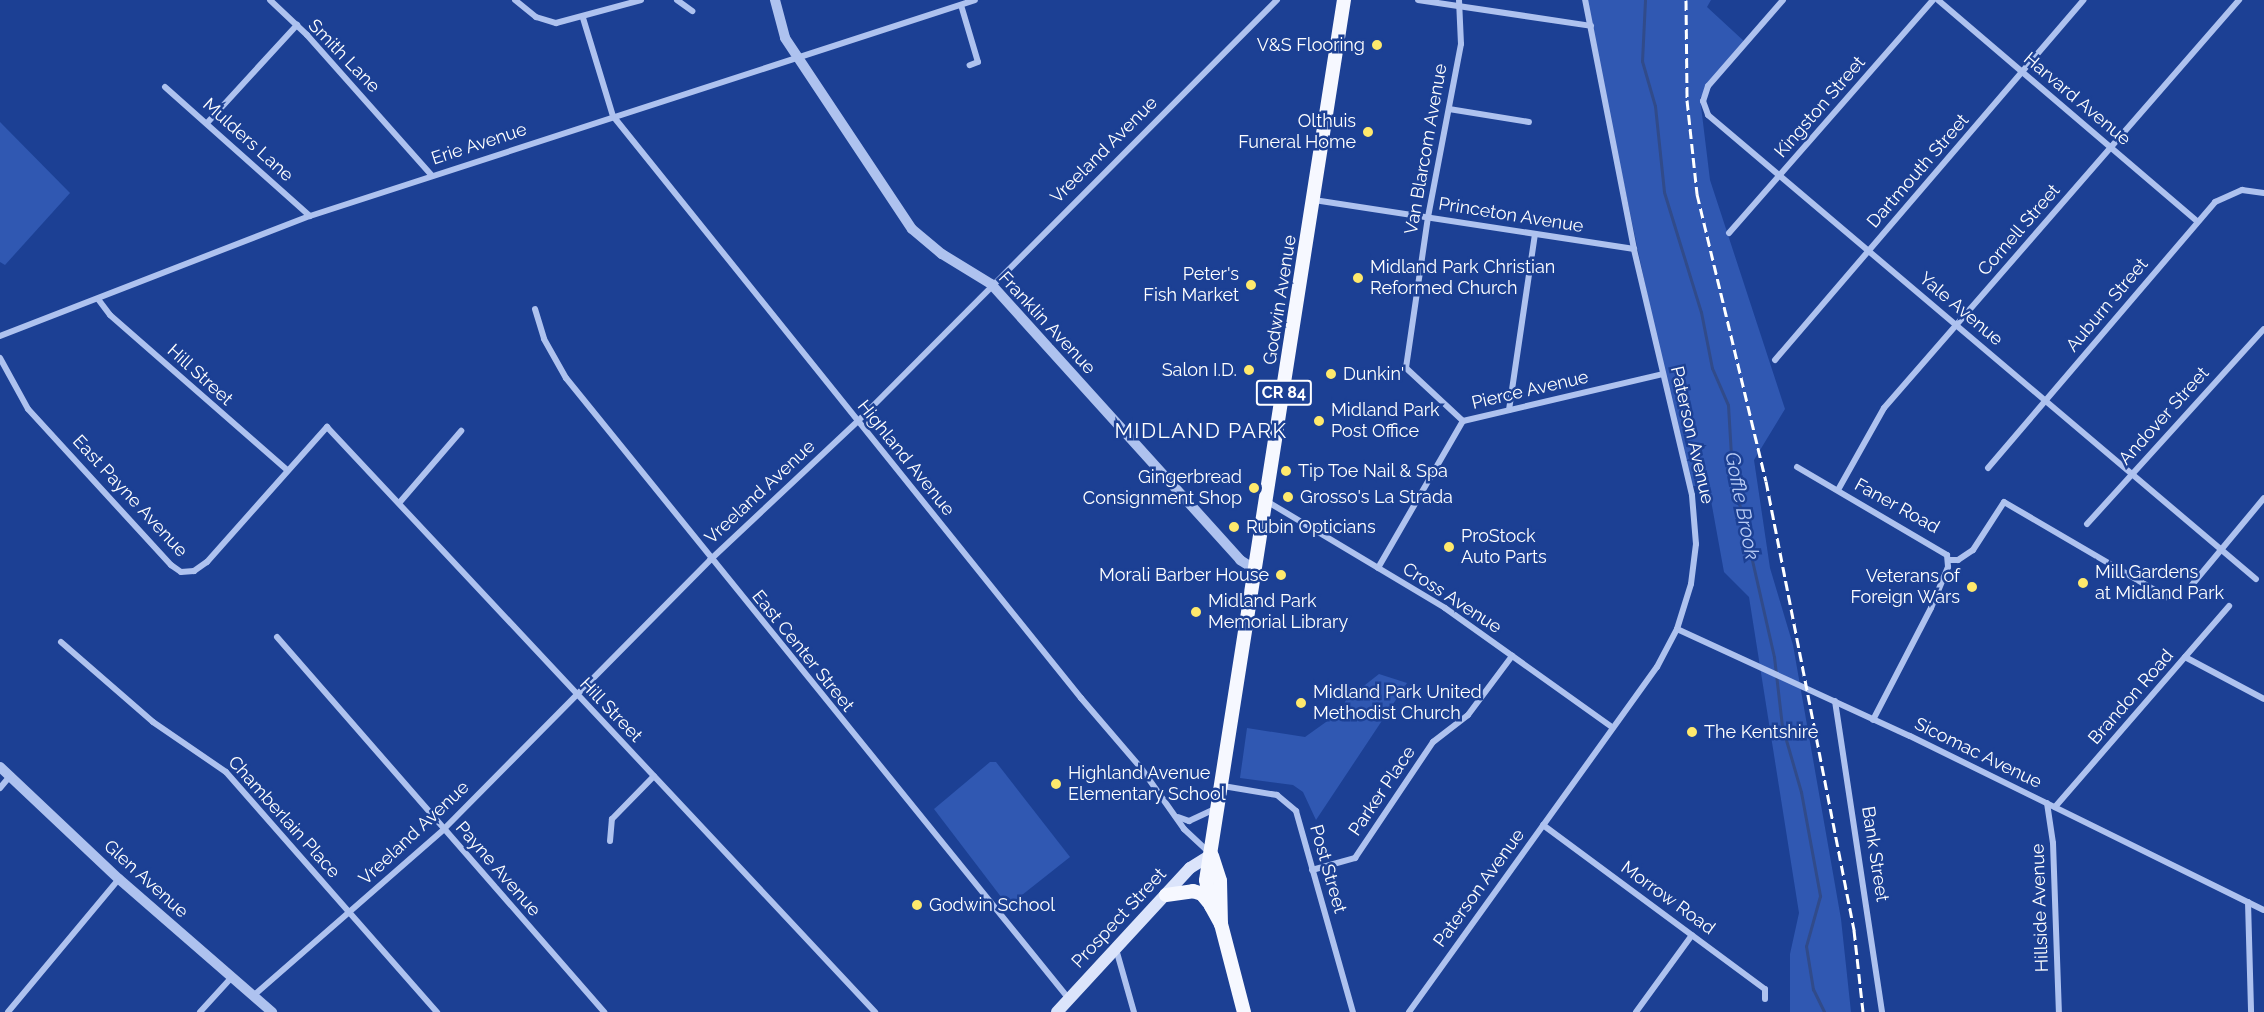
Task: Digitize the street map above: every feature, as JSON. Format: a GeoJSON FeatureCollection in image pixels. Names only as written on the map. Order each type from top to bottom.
{"type":"FeatureCollection","features":[{"type":"Feature","properties":{"kind":"main road","name":"Godwin Avenue"},"geometry":{"type":"LineString","coordinates":[[1221,924],[1211,906],[1206,880],[1268,502],[1289,340],[1344,0]]}},
{"type":"Feature","properties":{"kind":"main road","name":"Godwin Avenue"},"geometry":{"type":"LineString","coordinates":[[1212,854],[1220,879],[1221,924],[1244,1012]]}},
{"type":"Feature","properties":{"kind":"main road","name":"Prospect Street"},"geometry":{"type":"LineString","coordinates":[[1057,1012],[1190,868],[1212,854]]}},
{"type":"Feature","properties":{"kind":"main road"},"geometry":{"type":"LineString","coordinates":[[1166,895],[1193,891],[1202,894],[1211,906]]}},
{"type":"Feature","properties":{"kind":"street"},"geometry":{"type":"LineString","coordinates":[[270,0],[297,25]]}},
{"type":"Feature","properties":{"kind":"street"},"geometry":{"type":"LineString","coordinates":[[515,0],[545,21],[567,23],[641,0]]}},
{"type":"Feature","properties":{"kind":"street"},"geometry":{"type":"LineString","coordinates":[[677,0],[692,10]]}},
{"type":"Feature","properties":{"kind":"street","name":"Franklin Avenue"},"geometry":{"type":"LineString","coordinates":[[775,0],[779,22],[797,57],[912,229],[942,254],[991,284],[1240,560],[1256,570]]}},
{"type":"Feature","properties":{"kind":"street","name":"Erie Avenue"},"geometry":{"type":"LineString","coordinates":[[0,336],[310,216],[975,0]]}},
{"type":"Feature","properties":{"kind":"street","name":"Vreeland Avenue"},"geometry":{"type":"LineString","coordinates":[[253,996],[443,830],[710,560],[858,421],[991,284],[1277,0]]}},
{"type":"Feature","properties":{"kind":"street"},"geometry":{"type":"LineString","coordinates":[[1418,0],[1459,3],[1592,26]]}},
{"type":"Feature","properties":{"kind":"street","name":"Paterson Avenue"},"geometry":{"type":"LineString","coordinates":[[1409,1012],[1657,667],[1677,629],[1693,574],[1695,519],[1634,249],[1592,26],[1585,0]]}},
{"type":"Feature","properties":{"kind":"street","name":"Yale Avenue"},"geometry":{"type":"LineString","coordinates":[[1783,0],[1708,86],[1704,109],[1712,120],[2256,579]]}},
{"type":"Feature","properties":{"kind":"street","name":"Harvard Avenue"},"geometry":{"type":"LineString","coordinates":[[1935,0],[2197,221]]}},
{"type":"Feature","properties":{"kind":"street","name":"Kingston Street"},"geometry":{"type":"LineString","coordinates":[[1729,233],[1935,0]]}},
{"type":"Feature","properties":{"kind":"street","name":"Dartmouth Street"},"geometry":{"type":"LineString","coordinates":[[1775,360],[2084,0]]}},
{"type":"Feature","properties":{"kind":"street","name":"Cornell Street"},"geometry":{"type":"LineString","coordinates":[[1838,490],[1884,408],[2239,0]]}},
{"type":"Feature","properties":{"kind":"street","name":"Van Blarcom Avenue"},"geometry":{"type":"LineString","coordinates":[[1459,3],[1461,44],[1428,217],[1406,368],[1463,422]]}},
{"type":"Feature","properties":{"kind":"street"},"geometry":{"type":"LineString","coordinates":[[961,5],[978,62],[970,65]]}},
{"type":"Feature","properties":{"kind":"street"},"geometry":{"type":"LineString","coordinates":[[583,18],[613,116]]}},
{"type":"Feature","properties":{"kind":"street","name":"Smith Lane"},"geometry":{"type":"LineString","coordinates":[[208,123],[297,25],[432,176]]}},
{"type":"Feature","properties":{"kind":"street","name":"Mulders Lane"},"geometry":{"type":"LineString","coordinates":[[165,87],[310,216]]}},
{"type":"Feature","properties":{"kind":"street"},"geometry":{"type":"LineString","coordinates":[[1449,109],[1529,122]]}},
{"type":"Feature","properties":{"kind":"street","name":"Highland Avenue"},"geometry":{"type":"LineString","coordinates":[[613,116],[1177,816],[1195,842],[1212,854]]}},
{"type":"Feature","properties":{"kind":"street","name":"Auburn Street"},"geometry":{"type":"LineString","coordinates":[[1988,468],[2197,221],[2223,196],[2242,190],[2264,193]]}},
{"type":"Feature","properties":{"kind":"street","name":"Princeton Avenue"},"geometry":{"type":"LineString","coordinates":[[1313,200],[1634,249]]}},
{"type":"Feature","properties":{"kind":"street"},"geometry":{"type":"LineString","coordinates":[[1509,411],[1535,234]]}},
{"type":"Feature","properties":{"kind":"street","name":"Hill Street"},"geometry":{"type":"LineString","coordinates":[[98,299],[110,315],[286,470],[327,427],[400,502],[577,696],[875,1012]]}},
{"type":"Feature","properties":{"kind":"street","name":"East Center Street"},"geometry":{"type":"LineString","coordinates":[[535,309],[544,339],[566,378],[710,560],[1069,999]]}},
{"type":"Feature","properties":{"kind":"street","name":"Andover Street"},"geometry":{"type":"LineString","coordinates":[[2087,524],[2264,329]]}},
{"type":"Feature","properties":{"kind":"street","name":"East Payne Avenue"},"geometry":{"type":"LineString","coordinates":[[0,358],[28,408],[171,565],[181,572],[194,571],[207,562],[286,470]]}},
{"type":"Feature","properties":{"kind":"street","name":"Pierce Avenue"},"geometry":{"type":"LineString","coordinates":[[1378,568],[1463,422],[1663,374]]}},
{"type":"Feature","properties":{"kind":"street"},"geometry":{"type":"LineString","coordinates":[[400,502],[461,431]]}},
{"type":"Feature","properties":{"kind":"street","name":"Faner Road"},"geometry":{"type":"LineString","coordinates":[[1797,467],[1940,548],[1948,560],[1931,608],[1873,720]]}},
{"type":"Feature","properties":{"kind":"street"},"geometry":{"type":"LineString","coordinates":[[2191,586],[2264,498]]}},
{"type":"Feature","properties":{"kind":"street","name":"Cross Avenue"},"geometry":{"type":"LineString","coordinates":[[1268,502],[1444,608],[1613,728]]}},
{"type":"Feature","properties":{"kind":"street"},"geometry":{"type":"LineString","coordinates":[[1948,560],[1958,560],[1973,550],[2004,502],[2168,598]]}},
{"type":"Feature","properties":{"kind":"street","name":"Brandon Road"},"geometry":{"type":"LineString","coordinates":[[2055,807],[2229,606]]}},
{"type":"Feature","properties":{"kind":"street","name":"Sicomac Avenue"},"geometry":{"type":"LineString","coordinates":[[1677,629],[1835,701],[2264,910]]}},
{"type":"Feature","properties":{"kind":"street","name":"Payne Avenue"},"geometry":{"type":"LineString","coordinates":[[277,637],[604,1012]]}},
{"type":"Feature","properties":{"kind":"street","name":"Chamberlain Place"},"geometry":{"type":"LineString","coordinates":[[61,642],[153,722],[215,762],[437,1012]]}},
{"type":"Feature","properties":{"kind":"street","name":"Parker Place"},"geometry":{"type":"LineString","coordinates":[[1312,870],[1355,858],[1433,742],[1468,716],[1512,656]]}},
{"type":"Feature","properties":{"kind":"street"},"geometry":{"type":"LineString","coordinates":[[2185,657],[2264,699]]}},
{"type":"Feature","properties":{"kind":"street","name":"Bank Street"},"geometry":{"type":"LineString","coordinates":[[1835,701],[1882,1012]]}},
{"type":"Feature","properties":{"kind":"street","name":"Glen Avenue"},"geometry":{"type":"LineString","coordinates":[[0,767],[119,879],[272,1012]]}},
{"type":"Feature","properties":{"kind":"street"},"geometry":{"type":"LineString","coordinates":[[610,841],[612,819],[654,776]]}},
{"type":"Feature","properties":{"kind":"street"},"geometry":{"type":"LineString","coordinates":[[0,788],[10,777]]}},
{"type":"Feature","properties":{"kind":"street","name":"Post Street"},"geometry":{"type":"LineString","coordinates":[[1223,786],[1277,795],[1292,805],[1353,1012]]}},
{"type":"Feature","properties":{"kind":"street","name":"Hillside Avenue"},"geometry":{"type":"LineString","coordinates":[[2047,803],[2053,843],[2059,1012]]}},
{"type":"Feature","properties":{"kind":"street"},"geometry":{"type":"LineString","coordinates":[[1177,816],[1189,822],[1198,820],[1220,805]]}},
{"type":"Feature","properties":{"kind":"street","name":"Morrow Road"},"geometry":{"type":"LineString","coordinates":[[1544,825],[1766,989],[1765,999]]}},
{"type":"Feature","properties":{"kind":"street"},"geometry":{"type":"LineString","coordinates":[[8,1012],[119,879]]}},
{"type":"Feature","properties":{"kind":"street"},"geometry":{"type":"LineString","coordinates":[[2248,902],[2251,1012]]}},
{"type":"Feature","properties":{"kind":"street"},"geometry":{"type":"LineString","coordinates":[[1636,1012],[1692,935]]}},
{"type":"Feature","properties":{"kind":"street"},"geometry":{"type":"LineString","coordinates":[[1116,948],[1134,1012]]}},
{"type":"Feature","properties":{"kind":"street"},"geometry":{"type":"LineString","coordinates":[[200,1012],[231,978]]}},
{"type":"Feature","properties":{"kind":"shaded area"},"geometry":{"type":"Polygon","coordinates":[[[1585,0],[1711,0],[1707,7],[1746,43],[1700,98],[1710,180],[1785,409],[1754,460],[1770,568],[1793,645],[1841,919],[1851,1012],[1790,1012],[1790,954],[1799,913],[1749,597],[1724,572],[1708,484],[1688,487],[1585,0]]]}},
{"type":"Feature","properties":{"kind":"shaded area"},"geometry":{"type":"Polygon","coordinates":[[[0,122],[70,193],[5,265],[0,262],[0,122]]]}},
{"type":"Feature","properties":{"kind":"shaded area"},"geometry":{"type":"Polygon","coordinates":[[[1379,674],[1407,683],[1316,820],[1303,792],[1293,785],[1240,778],[1247,728],[1305,737],[1340,712],[1346,700],[1379,674]]]}},
{"type":"Feature","properties":{"kind":"shaded area"},"geometry":{"type":"Polygon","coordinates":[[[990,762],[996,762],[1070,857],[1008,906],[934,809],[990,762]]]}},
{"type":"Feature","properties":{"kind":"waterway","name":"Goffle Brook"},"geometry":{"type":"LineString","coordinates":[[1645,0],[1642,61],[1655,106],[1664,192],[1701,312],[1712,368],[1728,405],[1732,472],[1774,657],[1782,726],[1801,792],[1820,896],[1806,946],[1813,989],[1824,1012]]}},
{"type":"Feature","properties":{"kind":"railway"},"geometry":{"type":"LineString","coordinates":[[1686,0],[1687,100],[1697,194],[1766,481],[1854,930],[1863,1012]]}},
{"type":"Feature","properties":{"kind":"place","name":"V&S Flooring"},"geometry":{"type":"Point","coordinates":[1377,45]}},
{"type":"Feature","properties":{"kind":"place","name":"Olthuis Funeral Home"},"geometry":{"type":"Point","coordinates":[1368,132]}},
{"type":"Feature","properties":{"kind":"place","name":"Midland Park Christian Reformed Church"},"geometry":{"type":"Point","coordinates":[1358,278]}},
{"type":"Feature","properties":{"kind":"place","name":"Peter's Fish Market"},"geometry":{"type":"Point","coordinates":[1251,285]}},
{"type":"Feature","properties":{"kind":"place","name":"Salon I.D."},"geometry":{"type":"Point","coordinates":[1249,370]}},
{"type":"Feature","properties":{"kind":"place","name":"Dunkin'"},"geometry":{"type":"Point","coordinates":[1331,374]}},
{"type":"Feature","properties":{"kind":"place","name":"Midland Park Post Office"},"geometry":{"type":"Point","coordinates":[1319,421]}},
{"type":"Feature","properties":{"kind":"place","name":"Tip Toe Nail & Spa"},"geometry":{"type":"Point","coordinates":[1286,471]}},
{"type":"Feature","properties":{"kind":"place","name":"Gingerbread Consignment Shop"},"geometry":{"type":"Point","coordinates":[1254,488]}},
{"type":"Feature","properties":{"kind":"place","name":"Grosso's La Strada"},"geometry":{"type":"Point","coordinates":[1288,497]}},
{"type":"Feature","properties":{"kind":"place","name":"Rubin Opticians"},"geometry":{"type":"Point","coordinates":[1234,527]}},
{"type":"Feature","properties":{"kind":"place","name":"ProStock Auto Parts"},"geometry":{"type":"Point","coordinates":[1449,547]}},
{"type":"Feature","properties":{"kind":"place","name":"Morali Barber House"},"geometry":{"type":"Point","coordinates":[1281,575]}},
{"type":"Feature","properties":{"kind":"place","name":"Mill Gardens at Midland Park"},"geometry":{"type":"Point","coordinates":[2083,583]}},
{"type":"Feature","properties":{"kind":"place","name":"Veterans of Foreign Wars"},"geometry":{"type":"Point","coordinates":[1972,587]}},
{"type":"Feature","properties":{"kind":"place","name":"Midland Park Memorial Library"},"geometry":{"type":"Point","coordinates":[1196,612]}},
{"type":"Feature","properties":{"kind":"place","name":"Midland Park United Methodist Church"},"geometry":{"type":"Point","coordinates":[1301,703]}},
{"type":"Feature","properties":{"kind":"place","name":"The Kentshire"},"geometry":{"type":"Point","coordinates":[1692,732]}},
{"type":"Feature","properties":{"kind":"place","name":"Highland Avenue Elementary School"},"geometry":{"type":"Point","coordinates":[1056,784]}},
{"type":"Feature","properties":{"kind":"place","name":"Godwin School"},"geometry":{"type":"Point","coordinates":[917,905]}},
{"type":"Feature","properties":{"kind":"district","name":"MIDLAND PARK"},"geometry":{"type":"Point","coordinates":[1201,431]}}]}
